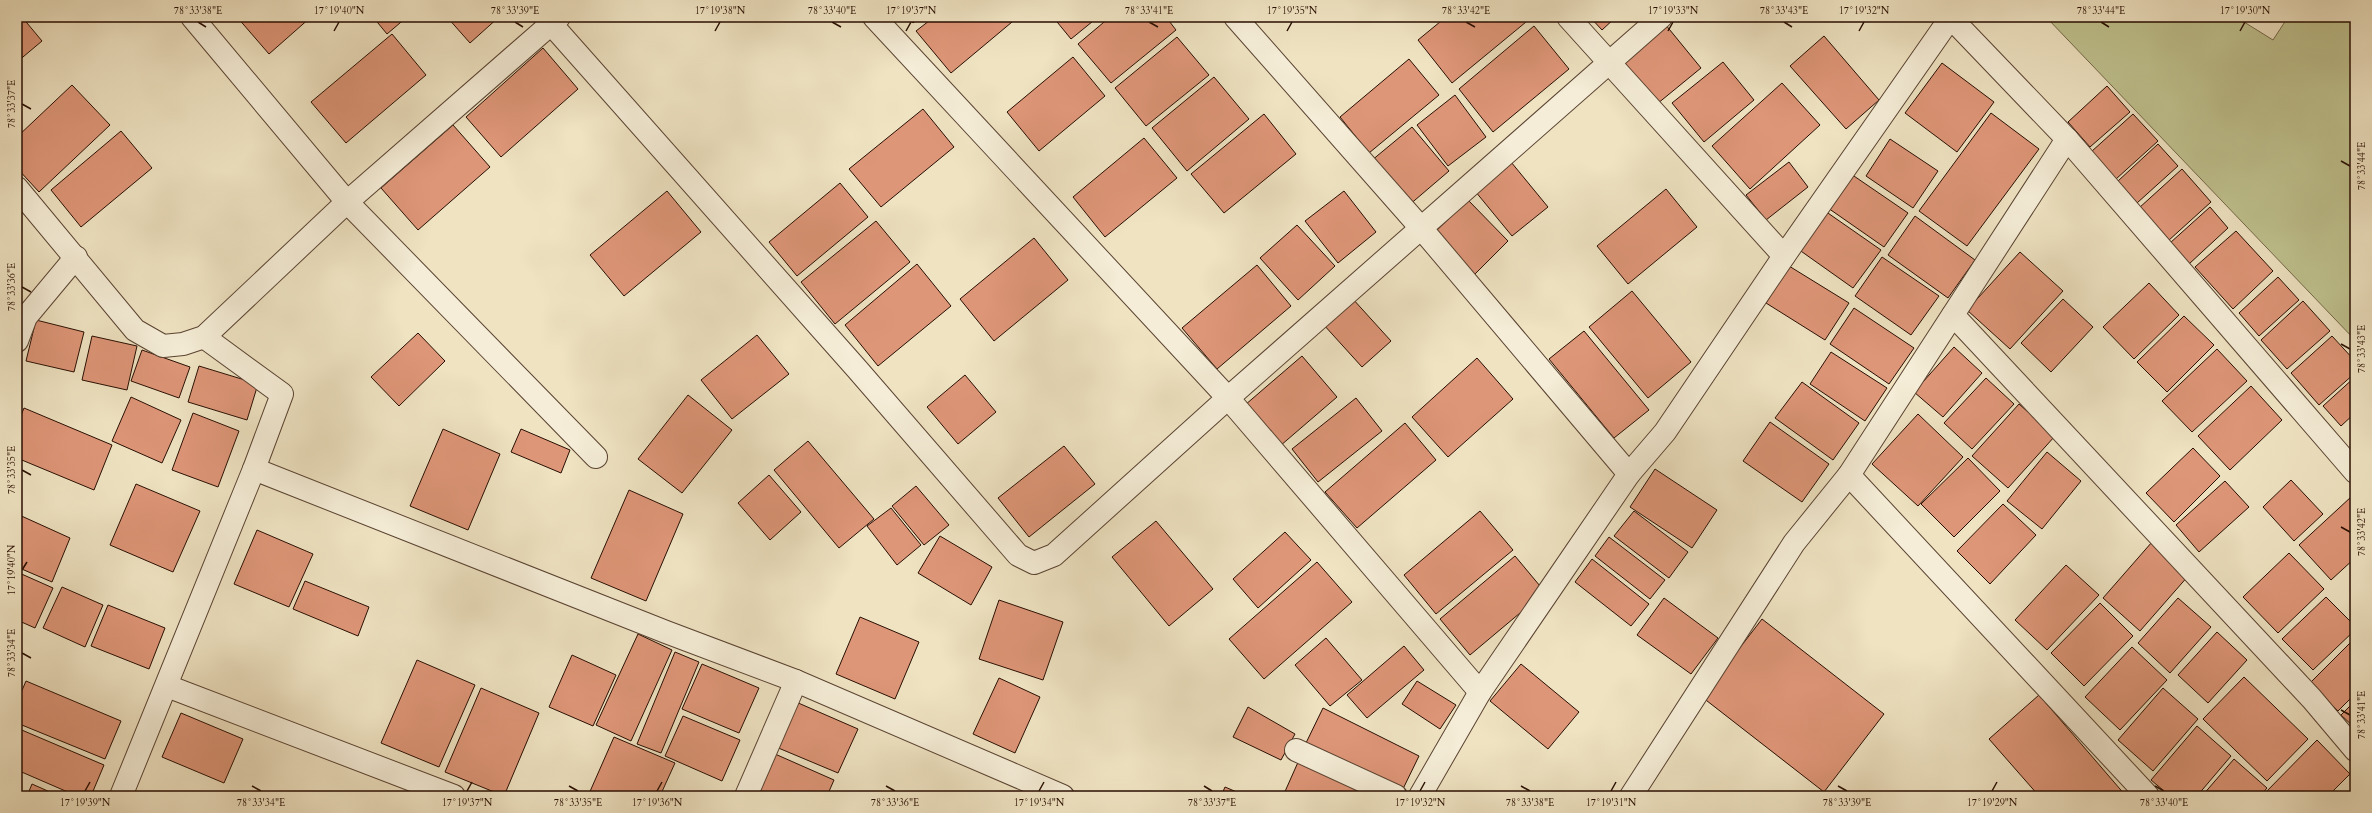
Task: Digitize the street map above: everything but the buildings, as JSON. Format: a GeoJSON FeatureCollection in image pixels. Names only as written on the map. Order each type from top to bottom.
{"type":"FeatureCollection","features":[{"type":"Feature","properties":{"kind":"street"},"geometry":{"type":"LineString","coordinates":[[192,17],[347,202],[596,457]]}},
{"type":"Feature","properties":{"kind":"street"},"geometry":{"type":"LineString","coordinates":[[874,17],[1228,398],[1480,692]]}},
{"type":"Feature","properties":{"kind":"street"},"geometry":{"type":"LineString","coordinates":[[1235,17],[1421,228],[1629,474]]}},
{"type":"Feature","properties":{"kind":"street"},"geometry":{"type":"LineString","coordinates":[[1568,17],[1784,256]]}},
{"type":"Feature","properties":{"kind":"street"},"geometry":{"type":"LineString","coordinates":[[17,188],[76,257],[135,330],[162,346],[183,344],[204,337],[347,202],[552,19],[1018,555],[1034,563],[1054,555],[1228,398],[1661,17]]}},
{"type":"Feature","properties":{"kind":"street"},"geometry":{"type":"LineString","coordinates":[[1422,795],[1480,692],[1629,474],[1665,432],[1784,256],[1951,17],[2067,139],[2355,472]]}},
{"type":"Feature","properties":{"kind":"street"},"geometry":{"type":"LineString","coordinates":[[1631,796],[1794,543],[1849,475],[2067,139]]}},
{"type":"Feature","properties":{"kind":"street"},"geometry":{"type":"LineString","coordinates":[[17,341],[26,317],[76,257]]}},
{"type":"Feature","properties":{"kind":"street"},"geometry":{"type":"LineString","coordinates":[[1953,315],[2312,699],[2355,750]]}},
{"type":"Feature","properties":{"kind":"street"},"geometry":{"type":"LineString","coordinates":[[121,796],[254,469],[282,394],[204,337]]}},
{"type":"Feature","properties":{"kind":"street"},"geometry":{"type":"LineString","coordinates":[[254,469],[666,632],[796,681],[1063,796]]}},
{"type":"Feature","properties":{"kind":"street"},"geometry":{"type":"LineString","coordinates":[[1849,475],[2148,796]]}},
{"type":"Feature","properties":{"kind":"street"},"geometry":{"type":"LineString","coordinates":[[746,796],[796,681]]}},
{"type":"Feature","properties":{"kind":"street"},"geometry":{"type":"LineString","coordinates":[[167,686],[454,796]]}},
{"type":"Feature","properties":{"kind":"street"},"geometry":{"type":"LineString","coordinates":[[1296,750],[1396,796]]}},
{"type":"Feature","properties":{"kind":"green space"},"geometry":{"type":"Polygon","coordinates":[[[2046,17],[2236,17],[2273,40],[2288,17],[2355,17],[2355,340],[2046,17]]]}}]}
